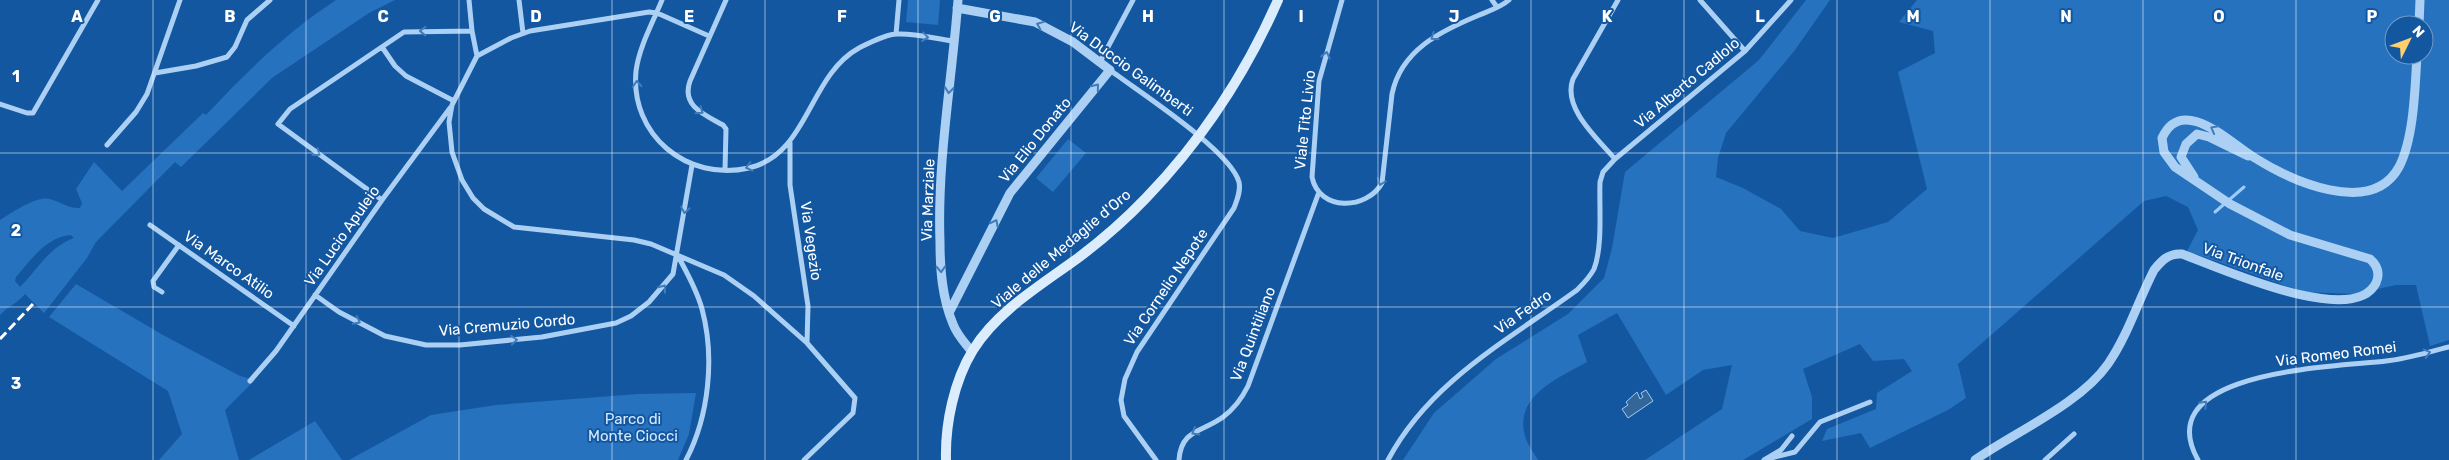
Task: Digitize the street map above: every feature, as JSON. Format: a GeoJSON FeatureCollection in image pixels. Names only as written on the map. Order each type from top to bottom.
{"type":"FeatureCollection","features":[{"type":"Feature","properties":{"kind":"main road","name":"Viale delle Medaglie d'Oro"},"geometry":{"type":"LineString","coordinates":[[946,460],[952,405],[972,352],[988,330],[1015,304],[1123,220],[1154,190],[1199,136],[1246,66],[1278,0]]}},
{"type":"Feature","properties":{"kind":"street"},"geometry":{"type":"LineString","coordinates":[[0,104],[27,113],[33,113],[98,0]]}},
{"type":"Feature","properties":{"kind":"street"},"geometry":{"type":"LineString","coordinates":[[107,145],[143,102],[180,0]]}},
{"type":"Feature","properties":{"kind":"street"},"geometry":{"type":"LineString","coordinates":[[155,73],[196,66],[227,57],[235,47],[247,20],[270,0]]}},
{"type":"Feature","properties":{"kind":"street"},"geometry":{"type":"LineString","coordinates":[[469,0],[477,56]]}},
{"type":"Feature","properties":{"kind":"street"},"geometry":{"type":"LineString","coordinates":[[519,0],[523,33]]}},
{"type":"Feature","properties":{"kind":"street"},"geometry":{"type":"LineString","coordinates":[[662,0],[637,65],[636,86],[644,122],[659,143],[672,155],[692,165],[725,170],[755,166],[779,153],[790,142],[838,63],[859,48],[896,34],[954,41]]}},
{"type":"Feature","properties":{"kind":"street"},"geometry":{"type":"LineString","coordinates":[[725,170],[726,129],[724,125],[694,108],[688,93],[690,80],[726,0]]}},
{"type":"Feature","properties":{"kind":"street"},"geometry":{"type":"LineString","coordinates":[[896,34],[899,0]]}},
{"type":"Feature","properties":{"kind":"street"},"geometry":{"type":"LineString","coordinates":[[1100,62],[1133,0]]}},
{"type":"Feature","properties":{"kind":"street","name":"Viale Tito Livio"},"geometry":{"type":"LineString","coordinates":[[1319,192],[1312,177],[1320,81],[1342,0]]}},
{"type":"Feature","properties":{"kind":"street"},"geometry":{"type":"LineString","coordinates":[[1492,0],[1497,7]]}},
{"type":"Feature","properties":{"kind":"street"},"geometry":{"type":"LineString","coordinates":[[1319,192],[1334,202],[1344,204],[1358,203],[1376,193],[1384,177],[1392,94],[1402,69],[1419,48],[1438,33],[1509,0]]}},
{"type":"Feature","properties":{"kind":"street"},"geometry":{"type":"LineString","coordinates":[[1615,159],[1579,114],[1570,93],[1573,79],[1618,0]]}},
{"type":"Feature","properties":{"kind":"street"},"geometry":{"type":"LineString","coordinates":[[1700,0],[1745,51]]}},
{"type":"Feature","properties":{"kind":"street","name":"Via Alberto Cadlolo"},"geometry":{"type":"LineString","coordinates":[[1615,159],[1745,51],[1791,0]]}},
{"type":"Feature","properties":{"kind":"street"},"geometry":{"type":"LineString","coordinates":[[2419,15],[2420,0]]}},
{"type":"Feature","properties":{"kind":"street","name":"Via Duccio Galimberti"},"geometry":{"type":"LineString","coordinates":[[958,4],[1035,22],[1064,36],[1199,136]]}},
{"type":"Feature","properties":{"kind":"street","name":"Via Marziale"},"geometry":{"type":"LineString","coordinates":[[958,4],[938,204],[942,280],[949,313],[958,335],[972,352]]}},
{"type":"Feature","properties":{"kind":"street"},"geometry":{"type":"LineString","coordinates":[[709,36],[656,13],[646,12],[523,33],[477,56],[453,103],[449,122],[449,137],[457,170],[474,198],[496,217],[514,227],[634,240],[716,271],[737,283],[807,343],[853,394],[856,403],[853,413],[804,460]]}},
{"type":"Feature","properties":{"kind":"street"},"geometry":{"type":"LineString","coordinates":[[382,200],[278,124],[290,109],[404,32],[472,31]]}},
{"type":"Feature","properties":{"kind":"street"},"geometry":{"type":"LineString","coordinates":[[382,48],[400,72],[453,103]]}},
{"type":"Feature","properties":{"kind":"street","name":"Via Trionfale"},"geometry":{"type":"LineString","coordinates":[[2199,182],[2185,166],[2181,157],[2186,144],[2195,135],[2203,134],[2232,150],[2253,157],[2299,180],[2337,192],[2364,192],[2384,184],[2399,166],[2406,145],[2416,65]]}},
{"type":"Feature","properties":{"kind":"street","name":"Via Elio Donato"},"geometry":{"type":"LineString","coordinates":[[949,313],[1010,193],[1110,70]]}},
{"type":"Feature","properties":{"kind":"street","name":"Via Lucio Apuleio"},"geometry":{"type":"LineString","coordinates":[[250,381],[316,296],[382,200],[453,103]]}},
{"type":"Feature","properties":{"kind":"street","name":"Via Trionfale"},"geometry":{"type":"LineString","coordinates":[[1974,460],[2072,398],[2096,378],[2109,363],[2120,343],[2154,270],[2166,257],[2182,254],[2284,291],[2321,299],[2355,300],[2367,294],[2374,287],[2378,272],[2370,259],[2319,245],[2270,226],[2230,204],[2178,169],[2162,148],[2163,135],[2176,123],[2190,121],[2207,126],[2231,140],[2253,157]]}},
{"type":"Feature","properties":{"kind":"street","name":"Via Cornelio Nepote"},"geometry":{"type":"LineString","coordinates":[[1156,460],[1124,416],[1121,400],[1125,379],[1137,352],[1234,208],[1239,192],[1238,181],[1231,168],[1199,136]]}},
{"type":"Feature","properties":{"kind":"street","name":"Via Vegezio"},"geometry":{"type":"LineString","coordinates":[[790,142],[790,185],[808,306],[807,343]]}},
{"type":"Feature","properties":{"kind":"street","name":"Via Fedro"},"geometry":{"type":"LineString","coordinates":[[1388,460],[1406,429],[1458,375],[1576,290],[1587,280],[1594,269],[1597,252],[1601,177],[1615,159]]}},
{"type":"Feature","properties":{"kind":"street","name":"Via Cremuzio Cordo"},"geometry":{"type":"LineString","coordinates":[[316,296],[346,316],[385,336],[426,345],[460,346],[542,337],[616,324],[631,316],[658,295],[673,274],[678,256],[692,165]]}},
{"type":"Feature","properties":{"kind":"street","name":"Via Quintiliano"},"geometry":{"type":"LineString","coordinates":[[1179,460],[1180,448],[1186,439],[1225,415],[1239,400],[1248,386],[1319,192]]}},
{"type":"Feature","properties":{"kind":"street","name":"Via Marco Atilio"},"geometry":{"type":"LineString","coordinates":[[150,225],[294,326]]}},
{"type":"Feature","properties":{"kind":"street"},"geometry":{"type":"LineString","coordinates":[[162,292],[154,287],[153,281],[179,245]]}},
{"type":"Feature","properties":{"kind":"street"},"geometry":{"type":"LineString","coordinates":[[678,256],[702,308],[707,346],[707,378],[702,422],[686,460]]}},
{"type":"Feature","properties":{"kind":"street","name":"Via Romeo Romei"},"geometry":{"type":"LineString","coordinates":[[2198,460],[2192,448],[2190,428],[2195,415],[2211,397],[2233,385],[2288,371],[2388,361],[2449,347]]}},
{"type":"Feature","properties":{"kind":"street"},"geometry":{"type":"LineString","coordinates":[[1766,459],[1795,452],[1820,422],[1870,402]]}},
{"type":"Feature","properties":{"kind":"street"},"geometry":{"type":"LineString","coordinates":[[2045,460],[2074,434]]}},
{"type":"Feature","properties":{"kind":"street"},"geometry":{"type":"LineString","coordinates":[[1766,459],[1781,450],[1792,436]]}},
{"type":"Feature","properties":{"kind":"green space"},"geometry":{"type":"Polygon","coordinates":[[[336,0],[395,0],[369,13],[272,78],[181,167],[175,162],[96,242],[87,258],[44,313],[25,294],[0,315],[0,220],[24,205],[45,198],[80,208],[82,203],[76,189],[94,162],[122,191],[203,113],[206,115],[267,54],[318,12],[336,0]],[[71,235],[62,237],[47,244],[28,263],[16,277],[15,281],[20,287],[44,259],[65,242],[74,238],[71,235]]]}},
{"type":"Feature","properties":{"kind":"green space"},"geometry":{"type":"Polygon","coordinates":[[[908,0],[940,0],[938,25],[906,22],[908,0]]]}},
{"type":"Feature","properties":{"kind":"green space"},"geometry":{"type":"Polygon","coordinates":[[[1806,0],[1830,0],[1795,50],[1726,133],[1718,158],[1716,177],[1743,188],[1781,209],[1800,231],[1833,238],[1888,222],[1927,189],[1898,72],[1935,53],[1933,31],[1899,22],[1917,0],[2449,0],[2449,340],[2430,346],[2416,285],[2396,285],[2355,294],[2304,292],[2187,251],[2198,230],[2188,207],[2166,196],[2144,201],[1958,364],[1966,398],[1948,410],[1870,448],[1861,433],[1822,441],[1827,429],[1876,409],[1877,393],[1912,371],[1904,359],[1873,361],[1860,344],[1803,369],[1812,397],[1812,419],[1743,460],[1645,460],[1722,409],[1732,365],[1703,370],[1666,395],[1617,313],[1578,335],[1587,362],[1541,390],[1526,409],[1523,422],[1525,436],[1538,460],[1403,460],[1434,413],[1496,359],[1568,314],[1604,278],[1612,248],[1625,172],[1759,60],[1806,0]]]}},
{"type":"Feature","properties":{"kind":"green space"},"geometry":{"type":"Polygon","coordinates":[[[1068,139],[1086,153],[1053,192],[1036,178],[1068,139]]]}},
{"type":"Feature","properties":{"kind":"green space"},"geometry":{"type":"Polygon","coordinates":[[[76,284],[163,335],[240,376],[255,380],[225,410],[239,460],[159,460],[182,434],[168,391],[49,317],[76,284]]]}},
{"type":"Feature","properties":{"kind":"green space","name":"Parco di Monte Ciocci"},"geometry":{"type":"Polygon","coordinates":[[[696,393],[689,434],[678,460],[349,460],[431,415],[496,405],[638,394],[696,393]]]}},
{"type":"Feature","properties":{"kind":"green space"},"geometry":{"type":"Polygon","coordinates":[[[315,421],[342,460],[249,460],[315,421]]]}},
{"type":"Feature","properties":{"kind":"shaded area"},"geometry":{"type":"Polygon","coordinates":[[[1646,390],[1653,401],[1628,418],[1622,409],[1628,405],[1626,402],[1637,392],[1640,399],[1643,397],[1641,393],[1646,390]]]}},
{"type":"Feature","properties":{"kind":"waterway"},"geometry":{"type":"LineString","coordinates":[[2215,212],[2244,187]]}},
{"type":"Feature","properties":{"kind":"railway"},"geometry":{"type":"LineString","coordinates":[[0,339],[33,304]]}}]}
